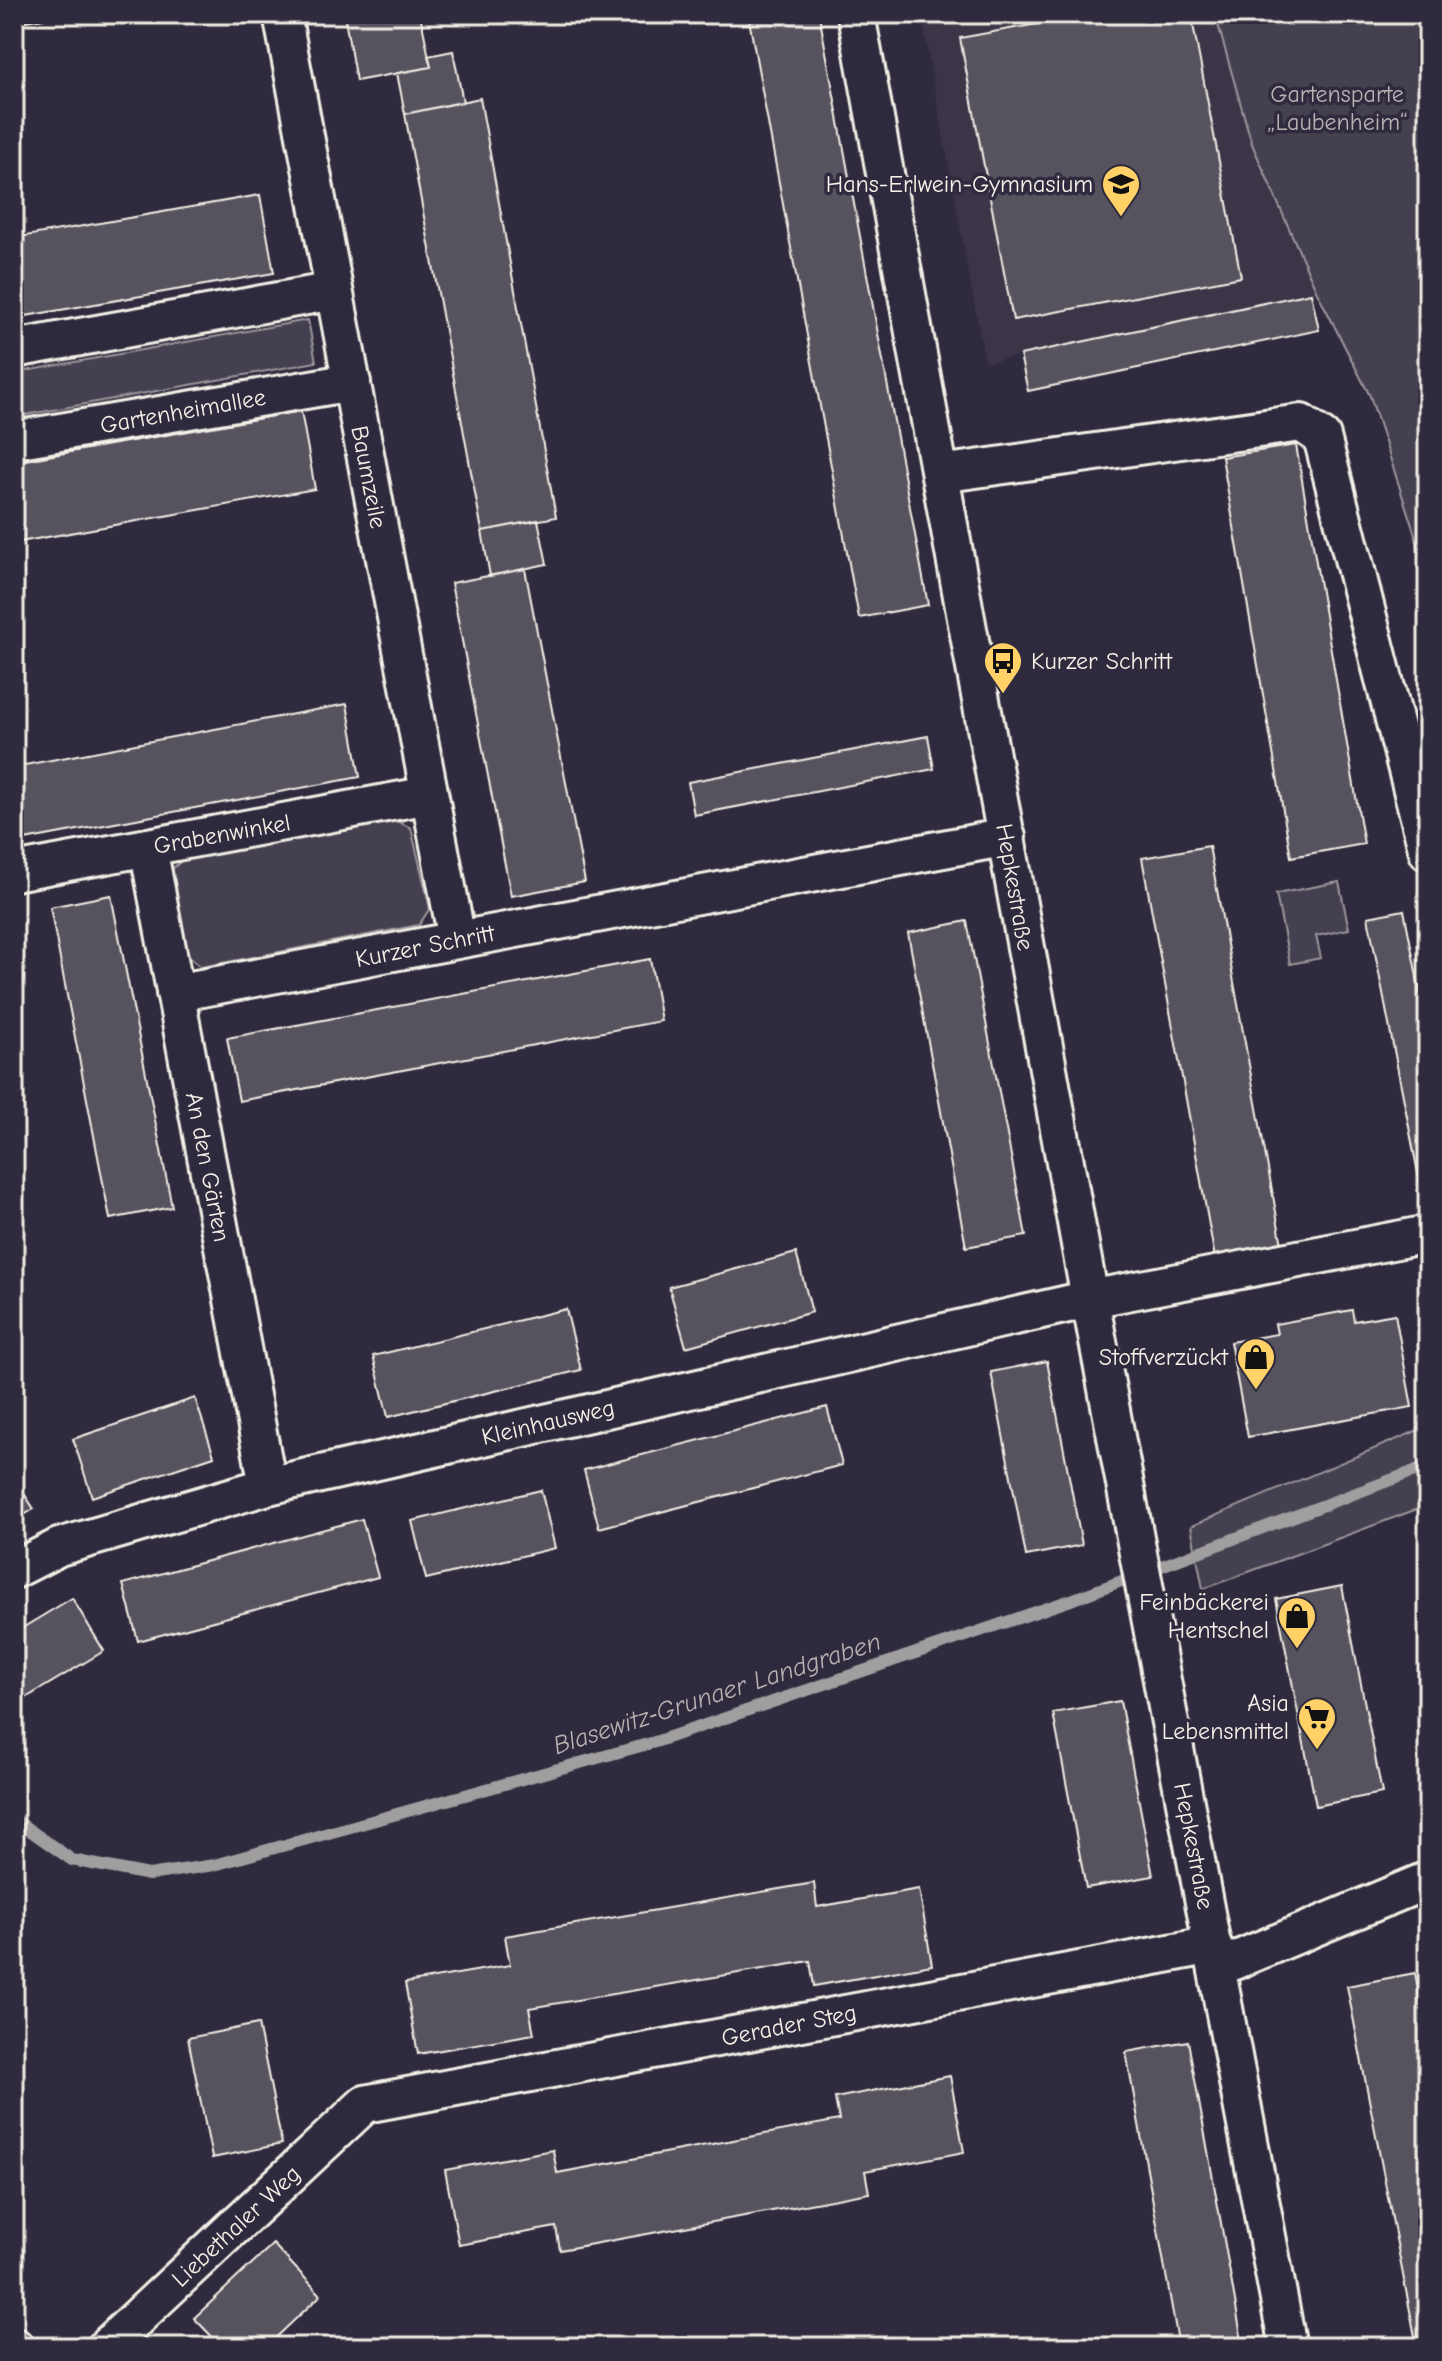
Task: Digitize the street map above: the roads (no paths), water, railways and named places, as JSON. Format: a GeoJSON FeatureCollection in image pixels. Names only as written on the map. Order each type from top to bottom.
{"type":"FeatureCollection","features":[{"type":"Feature","properties":{"kind":"street","name":"Baumzeile"},"geometry":{"type":"LineString","coordinates":[[282,14],[457,940]]}},
{"type":"Feature","properties":{"kind":"street","name":"Hepkestraße"},"geometry":{"type":"LineString","coordinates":[[856,14],[1090,1299],[1288,2347]]}},
{"type":"Feature","properties":{"kind":"street"},"geometry":{"type":"LineString","coordinates":[[14,349],[334,291]]}},
{"type":"Feature","properties":{"kind":"street","name":"Gartenheimallee"},"geometry":{"type":"LineString","coordinates":[[14,440],[352,382]]}},
{"type":"Feature","properties":{"kind":"street"},"geometry":{"type":"LineString","coordinates":[[940,474],[1301,423],[1322,437],[1428,852]]}},
{"type":"Feature","properties":{"kind":"street","name":"Grabenwinkel"},"geometry":{"type":"LineString","coordinates":[[14,872],[429,795]]}},
{"type":"Feature","properties":{"kind":"street","name":"Kurzer Schritt"},"geometry":{"type":"LineString","coordinates":[[175,993],[1007,837]]}},
{"type":"Feature","properties":{"kind":"street","name":"An den Gärten"},"geometry":{"type":"LineString","coordinates":[[148,847],[268,1486]]}},
{"type":"Feature","properties":{"kind":"street"},"geometry":{"type":"LineString","coordinates":[[1090,1299],[1428,1234]]}},
{"type":"Feature","properties":{"kind":"street","name":"Kleinhausweg"},"geometry":{"type":"LineString","coordinates":[[14,1570],[59,1547],[268,1486],[1090,1299]]}},
{"type":"Feature","properties":{"kind":"street","name":"Gerader Steg"},"geometry":{"type":"LineString","coordinates":[[365,2104],[1215,1956],[1427,1885]]}},
{"type":"Feature","properties":{"kind":"street","name":"Liebethaler Weg"},"geometry":{"type":"LineString","coordinates":[[106,2347],[365,2104]]}},
{"type":"Feature","properties":{"kind":"waterway","name":"Blasewitz‐Grunaer Landgraben"},"geometry":{"type":"LineString","coordinates":[[14,1819],[72,1860],[149,1875],[214,1865],[655,1742],[1071,1600],[1428,1466]]}},
{"type":"Feature","properties":{"kind":"place","name":"Hans-Erlwein-Gymnasium"},"geometry":{"type":"Point","coordinates":[1121,218]}},
{"type":"Feature","properties":{"kind":"place","name":"Kurzer Schritt"},"geometry":{"type":"Point","coordinates":[1003,695]}},
{"type":"Feature","properties":{"kind":"place","name":"Stoffverzückt"},"geometry":{"type":"Point","coordinates":[1256,1391]}},
{"type":"Feature","properties":{"kind":"place","name":"Feinbäckerei Hentschel"},"geometry":{"type":"Point","coordinates":[1297,1650]}},
{"type":"Feature","properties":{"kind":"place","name":"Asia Lebensmittel"},"geometry":{"type":"Point","coordinates":[1317,1751]}},
{"type":"Feature","properties":{"kind":"park label","name":"Gartensparte „Laubenheim“"},"geometry":{"type":"Point","coordinates":[1337,108]}}]}
